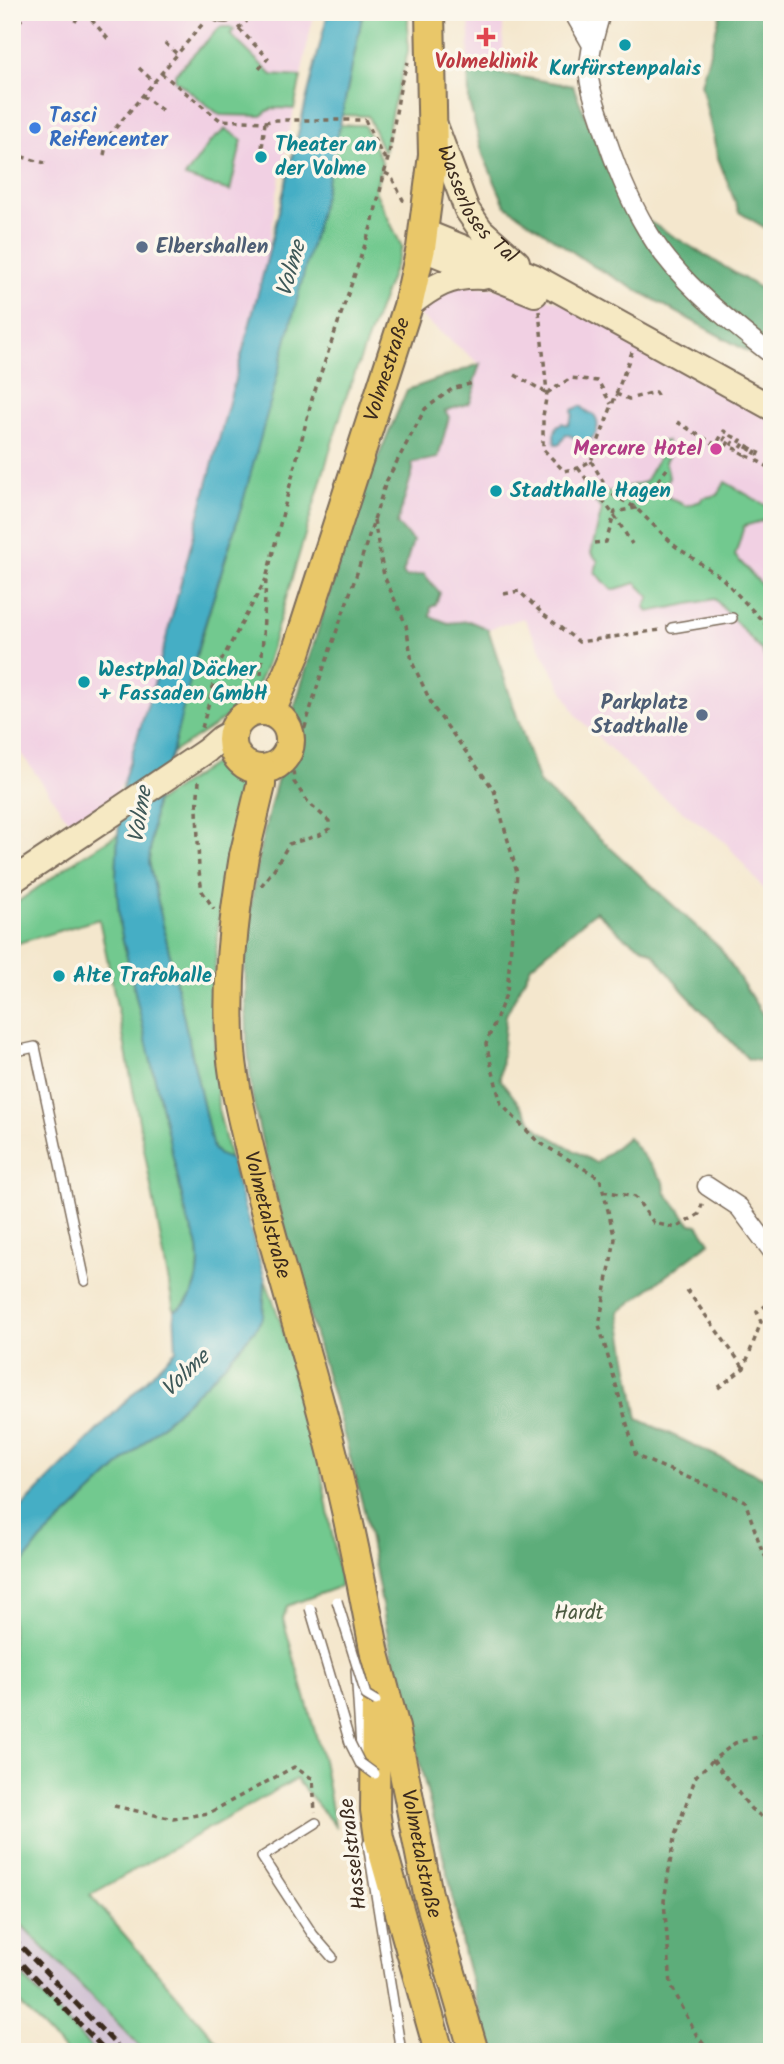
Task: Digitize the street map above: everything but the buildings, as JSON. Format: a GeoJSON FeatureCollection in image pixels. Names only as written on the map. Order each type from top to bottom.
{"type":"FeatureCollection","features":[{"type":"Feature","properties":{"kind":"main road","name":"Volmestraße"},"geometry":{"type":"LineString","coordinates":[[271,712],[296,653],[408,306],[422,240],[433,155],[430,12]]}},
{"type":"Feature","properties":{"kind":"main road","name":"Wasserloses Tal"},"geometry":{"type":"LineString","coordinates":[[433,122],[467,210],[481,230],[536,286]]}},
{"type":"Feature","properties":{"kind":"main road","name":"Wasserloses Tal"},"geometry":{"type":"LineString","coordinates":[[422,240],[494,278]]}},
{"type":"Feature","properties":{"kind":"main road","name":"Wasserloses Tal"},"geometry":{"type":"LineString","coordinates":[[422,240],[609,318],[772,408]]}},
{"type":"Feature","properties":{"kind":"main road","name":"Wasserloses Tal"},"geometry":{"type":"LineString","coordinates":[[408,306],[428,290],[447,281],[470,276],[536,286]]}},
{"type":"Feature","properties":{"kind":"main road"},"geometry":{"type":"LineString","coordinates":[[12,881],[224,744],[237,722],[245,715],[254,711],[271,712],[285,723],[290,733],[289,749],[284,758],[277,765],[261,770],[243,764],[224,744]]}},
{"type":"Feature","properties":{"kind":"main road","name":"Volmetalstraße"},"geometry":{"type":"LineString","coordinates":[[261,770],[261,785],[244,856],[235,911],[229,997],[231,1054],[269,1230],[337,1466],[358,1560],[365,1652],[376,1701],[368,1784],[379,1838],[439,2052]]}},
{"type":"Feature","properties":{"kind":"main road","name":"Volmetalstraße"},"geometry":{"type":"LineString","coordinates":[[365,1652],[395,1727],[428,1894],[474,2052]]}},
{"type":"Feature","properties":{"kind":"street"},"geometry":{"type":"LineString","coordinates":[[573,12],[592,45]]}},
{"type":"Feature","properties":{"kind":"street"},"geometry":{"type":"LineString","coordinates":[[601,12],[592,45],[589,76],[613,159],[648,232],[676,268],[710,304],[772,355]]}},
{"type":"Feature","properties":{"kind":"street"},"geometry":{"type":"LineString","coordinates":[[707,1186],[739,1207],[772,1251]]}},
{"type":"Feature","properties":{"kind":"lane"},"geometry":{"type":"LineString","coordinates":[[212,12],[226,18],[232,12]]}},
{"type":"Feature","properties":{"kind":"lane"},"geometry":{"type":"LineString","coordinates":[[673,628],[732,618]]}},
{"type":"Feature","properties":{"kind":"lane"},"geometry":{"type":"LineString","coordinates":[[12,1052],[34,1047],[85,1281]]}},
{"type":"Feature","properties":{"kind":"lane"},"geometry":{"type":"LineString","coordinates":[[337,1601],[366,1695],[376,1701]]}},
{"type":"Feature","properties":{"kind":"lane"},"geometry":{"type":"LineString","coordinates":[[310,1608],[350,1743],[368,1784]]}},
{"type":"Feature","properties":{"kind":"lane","name":"Hasselstraße"},"geometry":{"type":"LineString","coordinates":[[365,1652],[368,1784],[366,1822]]}},
{"type":"Feature","properties":{"kind":"lane"},"geometry":{"type":"LineString","coordinates":[[316,1823],[262,1857],[313,1935],[332,1957]]}},
{"type":"Feature","properties":{"kind":"lane","name":"Hasselstraße"},"geometry":{"type":"LineString","coordinates":[[367,1835],[401,2052]]}},
{"type":"Feature","properties":{"kind":"path"},"geometry":{"type":"LineString","coordinates":[[12,30],[28,12]]}},
{"type":"Feature","properties":{"kind":"path"},"geometry":{"type":"LineString","coordinates":[[75,22],[82,12],[109,40]]}},
{"type":"Feature","properties":{"kind":"path"},"geometry":{"type":"LineString","coordinates":[[104,155],[108,137],[212,12]]}},
{"type":"Feature","properties":{"kind":"path"},"geometry":{"type":"LineString","coordinates":[[239,29],[268,58],[259,69]]}},
{"type":"Feature","properties":{"kind":"path"},"geometry":{"type":"LineString","coordinates":[[165,43],[177,54]]}},
{"type":"Feature","properties":{"kind":"path"},"geometry":{"type":"LineString","coordinates":[[264,680],[261,673],[266,579],[312,399],[372,224],[401,83],[411,52]]}},
{"type":"Feature","properties":{"kind":"path"},"geometry":{"type":"LineString","coordinates":[[139,68],[153,82]]}},
{"type":"Feature","properties":{"kind":"path"},"geometry":{"type":"LineString","coordinates":[[161,73],[220,120],[365,120],[382,155],[387,159]]}},
{"type":"Feature","properties":{"kind":"path"},"geometry":{"type":"LineString","coordinates":[[142,95],[163,111]]}},
{"type":"Feature","properties":{"kind":"path"},"geometry":{"type":"LineString","coordinates":[[261,156],[265,122]]}},
{"type":"Feature","properties":{"kind":"path"},"geometry":{"type":"LineString","coordinates":[[12,154],[45,163]]}},
{"type":"Feature","properties":{"kind":"path"},"geometry":{"type":"LineString","coordinates":[[384,173],[391,176],[403,200]]}},
{"type":"Feature","properties":{"kind":"path"},"geometry":{"type":"LineString","coordinates":[[536,286],[547,393],[543,449],[564,471],[591,461],[628,360],[641,336]]}},
{"type":"Feature","properties":{"kind":"path"},"geometry":{"type":"LineString","coordinates":[[516,375],[547,393]]}},
{"type":"Feature","properties":{"kind":"path"},"geometry":{"type":"LineString","coordinates":[[547,393],[571,378],[598,381],[612,404]]}},
{"type":"Feature","properties":{"kind":"path"},"geometry":{"type":"LineString","coordinates":[[263,885],[289,844],[320,835],[329,829],[329,821],[308,802],[294,782],[293,767],[386,482],[425,409],[452,389],[473,383]]}},
{"type":"Feature","properties":{"kind":"path"},"geometry":{"type":"LineString","coordinates":[[616,394],[629,399],[655,392],[659,398]]}},
{"type":"Feature","properties":{"kind":"path"},"geometry":{"type":"LineString","coordinates":[[677,422],[716,445],[724,431],[728,433],[723,442],[727,445],[732,436],[736,438],[730,447],[736,449],[741,440],[745,442],[739,451],[744,454],[749,444],[752,446],[747,456],[752,458],[757,449],[760,451],[756,460],[772,469]]}},
{"type":"Feature","properties":{"kind":"path"},"geometry":{"type":"LineString","coordinates":[[591,461],[610,493],[636,508],[676,546],[722,578],[772,631]]}},
{"type":"Feature","properties":{"kind":"path"},"geometry":{"type":"LineString","coordinates":[[578,468],[616,517],[632,544]]}},
{"type":"Feature","properties":{"kind":"path"},"geometry":{"type":"LineString","coordinates":[[594,543],[606,542],[615,512],[636,508],[667,469]]}},
{"type":"Feature","properties":{"kind":"path"},"geometry":{"type":"LineString","coordinates":[[374,520],[384,576],[406,625],[412,662],[433,707],[494,790],[517,873],[508,992],[486,1044],[500,1104],[537,1141],[600,1178],[615,1239],[598,1325],[636,1456],[745,1501],[762,1551],[772,1566]]}},
{"type":"Feature","properties":{"kind":"path"},"geometry":{"type":"LineString","coordinates":[[504,594],[519,591],[579,642],[673,628]]}},
{"type":"Feature","properties":{"kind":"path"},"geometry":{"type":"LineString","coordinates":[[603,1191],[635,1198],[654,1223],[676,1228],[699,1214],[707,1186]]}},
{"type":"Feature","properties":{"kind":"path"},"geometry":{"type":"LineString","coordinates":[[687,1290],[744,1368]]}},
{"type":"Feature","properties":{"kind":"path"},"geometry":{"type":"LineString","coordinates":[[718,1388],[744,1368],[761,1322],[757,1312],[772,1301]]}},
{"type":"Feature","properties":{"kind":"path"},"geometry":{"type":"LineString","coordinates":[[710,2052],[697,2036],[671,1985],[664,1901],[674,1838],[696,1776],[735,1743],[772,1732]]}},
{"type":"Feature","properties":{"kind":"path"},"geometry":{"type":"LineString","coordinates":[[713,1760],[751,1809],[772,1824]]}},
{"type":"Feature","properties":{"kind":"path"},"geometry":{"type":"LineString","coordinates":[[114,1806],[173,1819],[209,1813],[294,1767],[313,1779],[316,1823]]}},
{"type":"Feature","properties":{"kind":"shaded area"},"geometry":{"type":"Polygon","coordinates":[[[12,12],[314,12],[277,193],[266,263],[154,684],[124,779],[105,819],[68,820],[12,740],[12,12]]]}},
{"type":"Feature","properties":{"kind":"shaded area","name":"Volmeklinik"},"geometry":{"type":"Polygon","coordinates":[[[470,12],[503,12],[503,74],[468,61],[470,12]]]}},
{"type":"Feature","properties":{"kind":"shaded area"},"geometry":{"type":"Polygon","coordinates":[[[447,281],[538,295],[609,318],[772,408],[772,645],[762,651],[772,673],[772,899],[725,842],[651,788],[577,717],[524,618],[488,629],[469,621],[448,623],[429,616],[431,607],[403,573],[412,541],[397,524],[413,470],[412,462],[444,410],[473,383],[480,364],[408,306],[447,281]]]}},
{"type":"Feature","properties":{"kind":"shaded area"},"geometry":{"type":"Polygon","coordinates":[[[12,1915],[146,2052],[95,2052],[12,1965],[12,1915]]]}},
{"type":"Feature","properties":{"kind":"green space"},"geometry":{"type":"Polygon","coordinates":[[[363,12],[408,12],[408,52],[392,110],[384,153],[368,116],[342,115],[363,12]]]}},
{"type":"Feature","properties":{"kind":"green space"},"geometry":{"type":"Polygon","coordinates":[[[721,12],[772,12],[772,232],[739,212],[718,158],[701,84],[721,12]]]}},
{"type":"Feature","properties":{"kind":"green space"},"geometry":{"type":"Polygon","coordinates":[[[220,27],[234,30],[230,34],[272,75],[301,77],[294,109],[276,108],[261,116],[220,115],[175,80],[175,74],[220,27]]]}},
{"type":"Feature","properties":{"kind":"green space"},"geometry":{"type":"Polygon","coordinates":[[[468,61],[503,74],[573,86],[605,164],[625,200],[648,221],[772,293],[772,365],[593,266],[505,205],[483,155],[469,102],[468,61]]]}},
{"type":"Feature","properties":{"kind":"green space"},"geometry":{"type":"Polygon","coordinates":[[[340,125],[364,125],[382,162],[375,191],[402,247],[345,400],[265,669],[251,697],[214,726],[172,753],[196,658],[256,454],[340,125]]]}},
{"type":"Feature","properties":{"kind":"green space"},"geometry":{"type":"Polygon","coordinates":[[[226,129],[242,140],[230,191],[185,177],[210,142],[226,129]]]}},
{"type":"Feature","properties":{"kind":"green space","name":"Hardt"},"geometry":{"type":"Polygon","coordinates":[[[480,364],[470,403],[445,411],[449,417],[438,458],[412,463],[413,470],[397,524],[413,541],[403,573],[406,577],[424,574],[440,593],[436,604],[431,607],[430,616],[448,623],[469,621],[488,629],[539,783],[720,948],[772,1029],[772,1063],[748,1059],[683,991],[653,953],[624,937],[596,911],[531,966],[506,1015],[500,1079],[539,1130],[596,1163],[628,1137],[664,1182],[665,1192],[691,1224],[698,1225],[710,1242],[619,1312],[638,1419],[772,1482],[772,2052],[490,2052],[388,1637],[365,1514],[266,1160],[252,1096],[247,1042],[245,959],[260,848],[280,771],[292,756],[297,742],[296,729],[291,718],[354,513],[407,390],[480,364]]]}},
{"type":"Feature","properties":{"kind":"green space"},"geometry":{"type":"Polygon","coordinates":[[[667,441],[669,455],[665,461],[669,477],[664,486],[668,497],[686,506],[701,501],[702,498],[718,495],[725,482],[772,509],[772,518],[744,526],[735,556],[772,596],[772,673],[762,651],[715,599],[648,612],[645,607],[650,597],[636,583],[612,590],[595,572],[598,561],[591,553],[602,509],[590,497],[645,482],[659,457],[655,443],[667,441]]]}},
{"type":"Feature","properties":{"kind":"green space"},"geometry":{"type":"Polygon","coordinates":[[[219,761],[230,766],[241,793],[232,851],[221,888],[213,996],[218,1108],[230,1159],[219,1155],[213,1149],[149,862],[155,803],[219,761]]]}},
{"type":"Feature","properties":{"kind":"green space"},"geometry":{"type":"Polygon","coordinates":[[[118,834],[116,878],[120,927],[188,1222],[198,1248],[196,1284],[188,1300],[174,1311],[99,919],[12,945],[12,906],[118,834]]]}},
{"type":"Feature","properties":{"kind":"green space"},"geometry":{"type":"Polygon","coordinates":[[[265,1279],[281,1323],[320,1465],[341,1586],[287,1606],[283,1619],[323,1760],[335,1826],[296,1779],[90,1895],[226,2052],[146,2052],[12,1915],[12,1578],[41,1540],[215,1375],[254,1331],[263,1317],[265,1279]]]}},
{"type":"Feature","properties":{"kind":"green space"},"geometry":{"type":"Polygon","coordinates":[[[12,1965],[95,2052],[66,2052],[12,1995],[12,1965]]]}},
{"type":"Feature","properties":{"kind":"water","name":"Volme"},"geometry":{"type":"Polygon","coordinates":[[[328,12],[363,12],[340,125],[272,396],[200,640],[172,753],[155,803],[149,862],[213,1149],[219,1155],[230,1159],[265,1279],[263,1317],[215,1375],[41,1540],[12,1578],[12,1517],[176,1350],[174,1311],[188,1300],[198,1275],[197,1245],[188,1222],[120,927],[116,878],[118,834],[124,779],[154,684],[266,263],[328,12]]]}},
{"type":"Feature","properties":{"kind":"water"},"geometry":{"type":"Polygon","coordinates":[[[581,406],[595,418],[597,426],[593,437],[585,442],[566,434],[560,444],[555,444],[557,426],[562,423],[568,425],[573,415],[572,410],[581,406]]]}},
{"type":"Feature","properties":{"kind":"railway"},"geometry":{"type":"LineString","coordinates":[[12,1937],[123,2052]]}},
{"type":"Feature","properties":{"kind":"railway"},"geometry":{"type":"LineString","coordinates":[[12,1954],[107,2052]]}},
{"type":"Feature","properties":{"kind":"place","name":"Volmeklinik"},"geometry":{"type":"Point","coordinates":[486,37]}},
{"type":"Feature","properties":{"kind":"place","name":"Kurfürstenpalais"},"geometry":{"type":"Point","coordinates":[625,45]}},
{"type":"Feature","properties":{"kind":"place","name":"Tasci Reifencenter"},"geometry":{"type":"Point","coordinates":[35,128]}},
{"type":"Feature","properties":{"kind":"place","name":"Theater an der Volme"},"geometry":{"type":"Point","coordinates":[261,157]}},
{"type":"Feature","properties":{"kind":"place","name":"Elbershallen"},"geometry":{"type":"Point","coordinates":[142,247]}},
{"type":"Feature","properties":{"kind":"place","name":"Mercure Hotel"},"geometry":{"type":"Point","coordinates":[716,449]}},
{"type":"Feature","properties":{"kind":"place","name":"Stadthalle Hagen"},"geometry":{"type":"Point","coordinates":[496,491]}},
{"type":"Feature","properties":{"kind":"place","name":"Westphal Dächer + Fassaden GmbH"},"geometry":{"type":"Point","coordinates":[84,682]}},
{"type":"Feature","properties":{"kind":"place","name":"Parkplatz Stadthalle"},"geometry":{"type":"Point","coordinates":[702,715]}},
{"type":"Feature","properties":{"kind":"place","name":"Alte Trafohalle"},"geometry":{"type":"Point","coordinates":[59,976]}}]}
